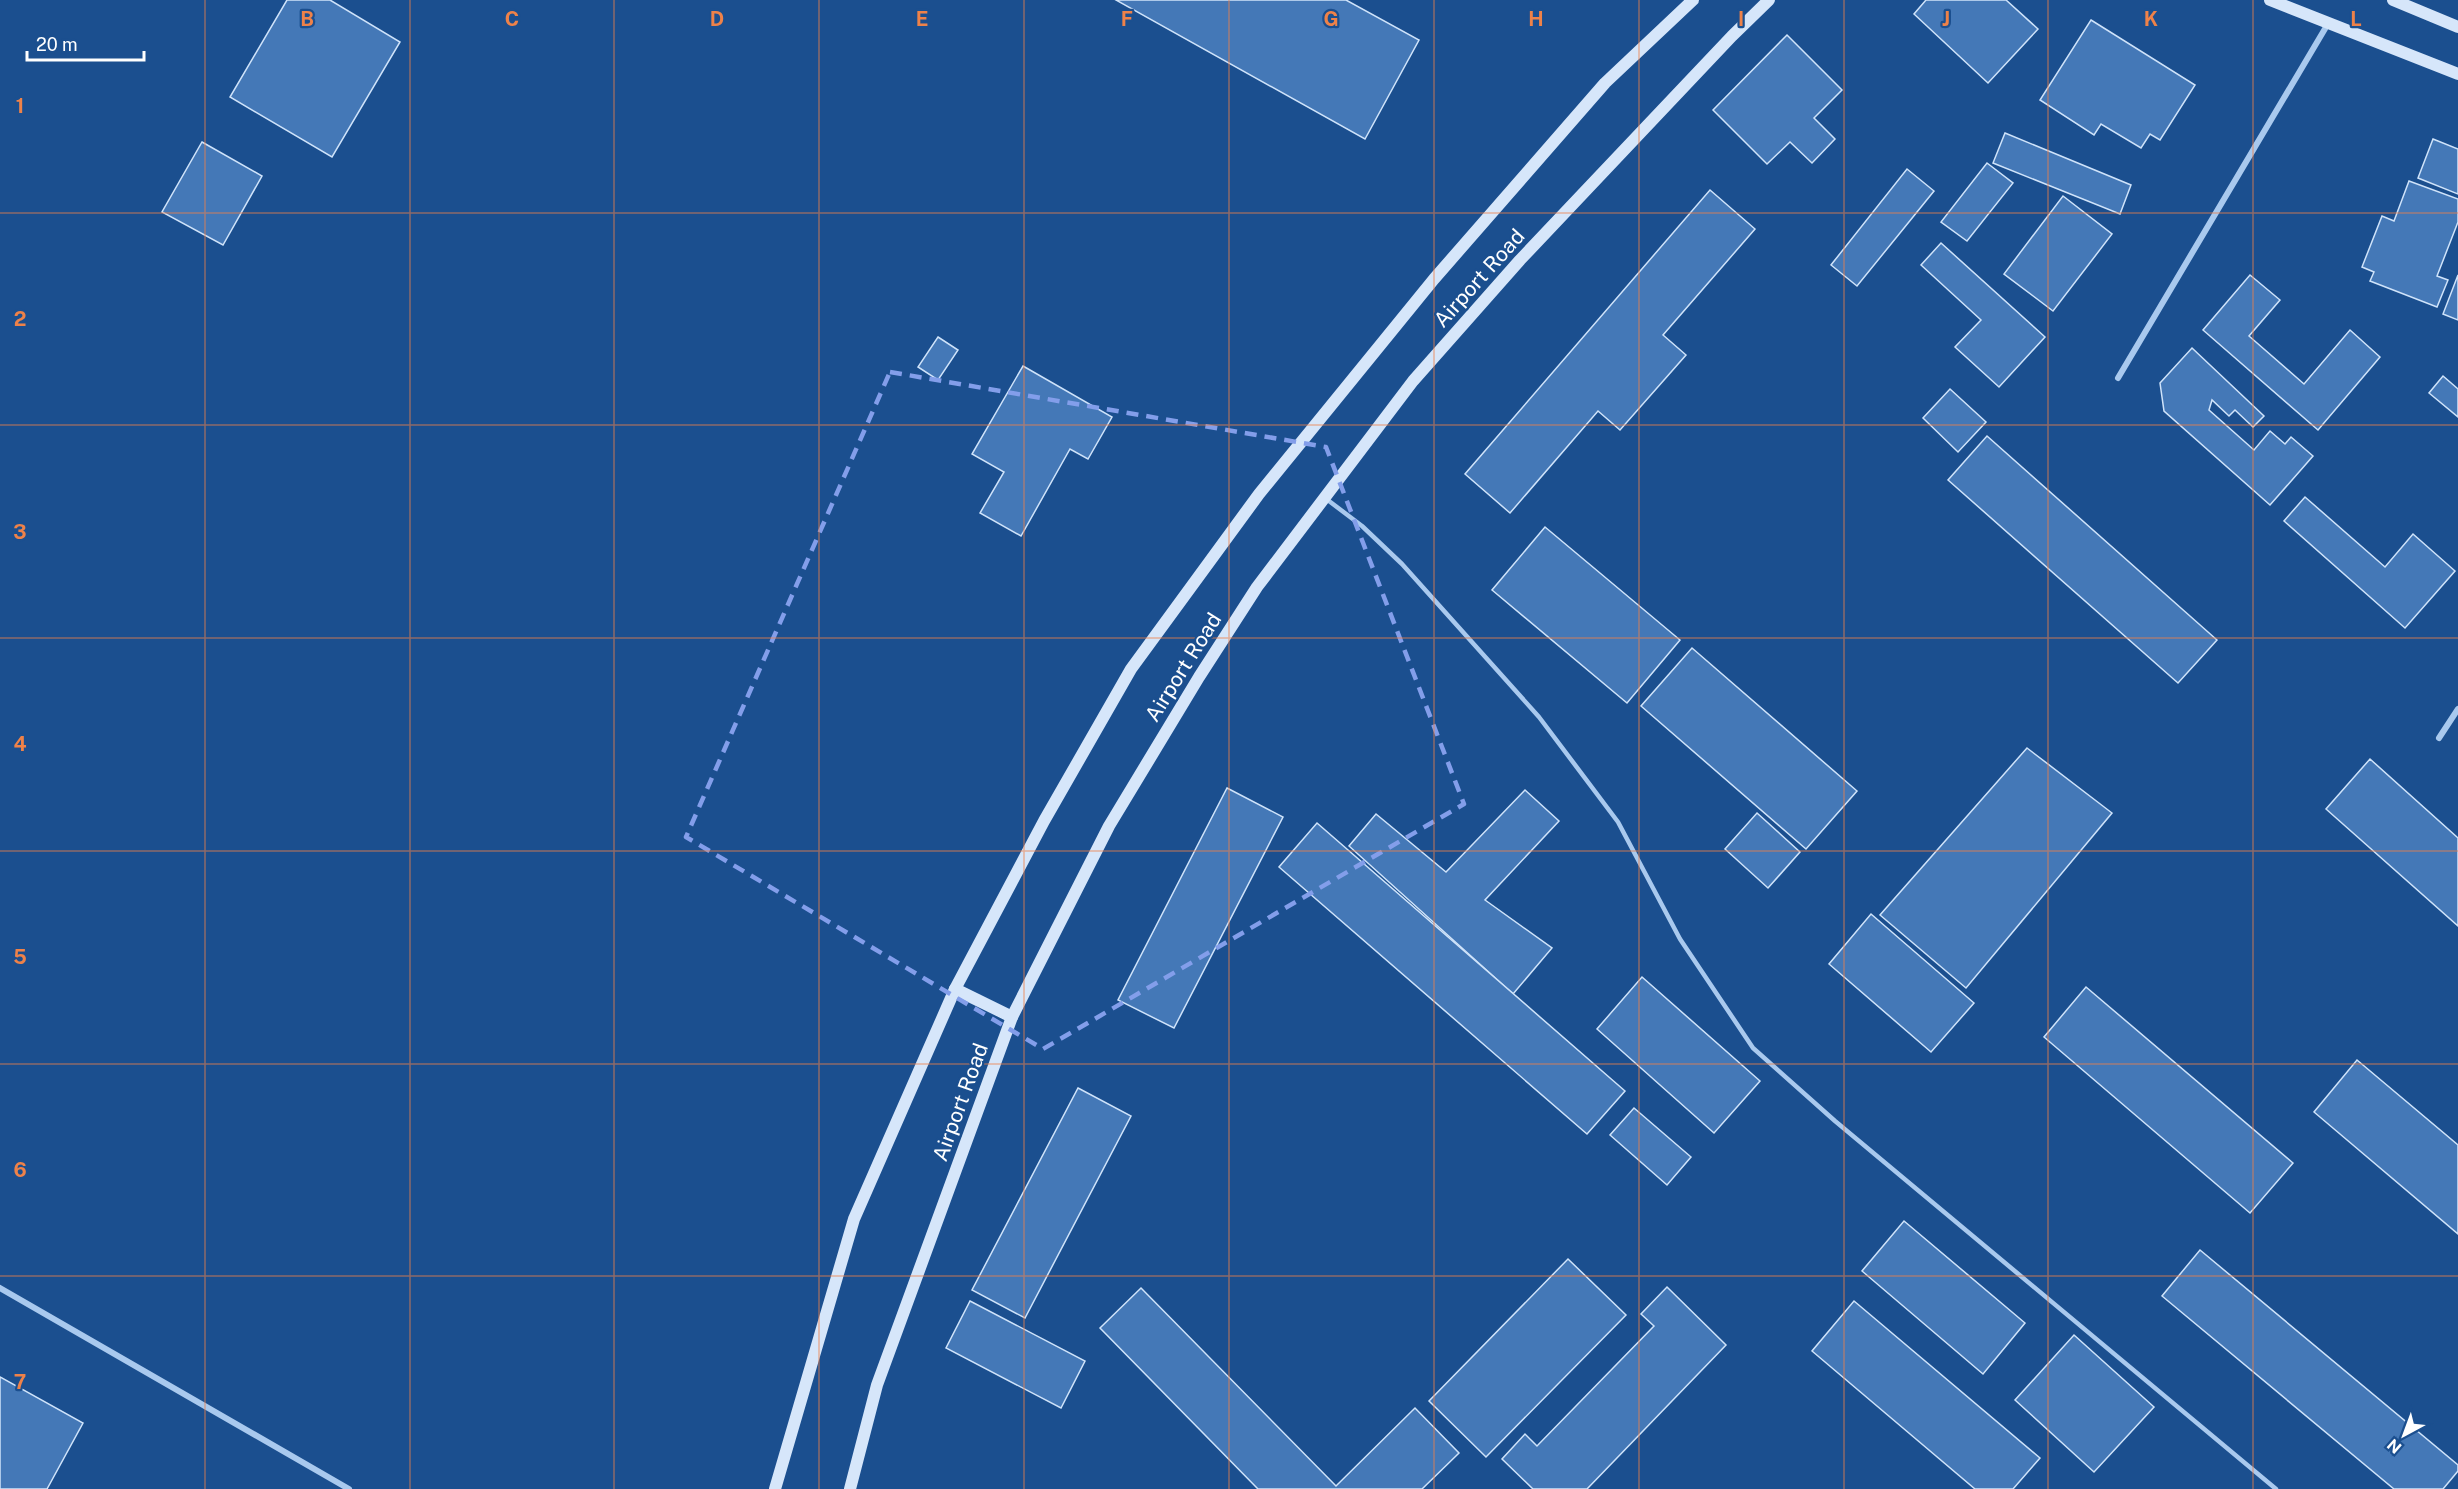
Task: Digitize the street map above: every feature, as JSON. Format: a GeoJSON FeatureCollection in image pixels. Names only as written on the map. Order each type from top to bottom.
{"type":"FeatureCollection","features":[{"type":"Feature","properties":{"kind":"main road","name":"Airport Road"},"geometry":{"type":"LineString","coordinates":[[775,1489],[854,1219],[955,989],[1044,821],[1131,669],[1259,494],[1434,279],[1605,83],[1693,0]]}},
{"type":"Feature","properties":{"kind":"main road","name":"Airport Road"},"geometry":{"type":"LineString","coordinates":[[850,1489],[877,1385],[1012,1017],[1109,826],[1199,677],[1257,587],[1413,381],[1520,260],[1732,36],[1769,0]]}},
{"type":"Feature","properties":{"kind":"main road"},"geometry":{"type":"LineString","coordinates":[[2270,0],[2458,74]]}},
{"type":"Feature","properties":{"kind":"main road"},"geometry":{"type":"LineString","coordinates":[[2393,0],[2458,27]]}},
{"type":"Feature","properties":{"kind":"main road"},"geometry":{"type":"LineString","coordinates":[[955,989],[1012,1017]]}},
{"type":"Feature","properties":{"kind":"street"},"geometry":{"type":"LineString","coordinates":[[2118,378],[2330,22]]}},
{"type":"Feature","properties":{"kind":"street"},"geometry":{"type":"LineString","coordinates":[[2439,738],[2458,709]]}},
{"type":"Feature","properties":{"kind":"street"},"geometry":{"type":"LineString","coordinates":[[0,1288],[349,1489]]}},
{"type":"Feature","properties":{"kind":"lane"},"geometry":{"type":"LineString","coordinates":[[1325,497],[1362,526],[1402,564],[1539,717],[1618,822],[1680,939],[1753,1048],[1835,1121],[2277,1489]]}},
{"type":"Feature","properties":{"kind":"highlighted area"},"geometry":{"type":"Polygon","coordinates":[[[890,372],[1326,447],[1464,804],[1043,1049],[686,837],[890,372]]]}},
{"type":"Feature","properties":{"kind":"building"},"geometry":{"type":"Polygon","coordinates":[[[287,0],[330,0],[400,42],[332,157],[230,97],[287,0]]]}},
{"type":"Feature","properties":{"kind":"building"},"geometry":{"type":"Polygon","coordinates":[[[1116,0],[1346,0],[1419,40],[1365,139],[1116,0]]]}},
{"type":"Feature","properties":{"kind":"building"},"geometry":{"type":"Polygon","coordinates":[[[1926,0],[2006,0],[2038,29],[1988,83],[1914,14],[1926,0]]]}},
{"type":"Feature","properties":{"kind":"building"},"geometry":{"type":"Polygon","coordinates":[[[2091,20],[2195,85],[2160,140],[2150,134],[2141,148],[2101,124],[2094,135],[2040,100],[2091,20]]]}},
{"type":"Feature","properties":{"kind":"building"},"geometry":{"type":"Polygon","coordinates":[[[1787,35],[1842,90],[1814,118],[1835,139],[1812,163],[1790,142],[1767,164],[1713,110],[1787,35]]]}},
{"type":"Feature","properties":{"kind":"building"},"geometry":{"type":"Polygon","coordinates":[[[2005,133],[2131,185],[2120,214],[1993,163],[2005,133]]]}},
{"type":"Feature","properties":{"kind":"building"},"geometry":{"type":"Polygon","coordinates":[[[2433,139],[2458,149],[2458,194],[2418,178],[2433,139]]]}},
{"type":"Feature","properties":{"kind":"building"},"geometry":{"type":"Polygon","coordinates":[[[202,142],[262,176],[223,245],[162,212],[202,142]]]}},
{"type":"Feature","properties":{"kind":"building"},"geometry":{"type":"Polygon","coordinates":[[[1987,163],[2013,183],[1967,241],[1941,222],[1987,163]]]}},
{"type":"Feature","properties":{"kind":"building"},"geometry":{"type":"Polygon","coordinates":[[[1907,169],[1934,191],[1857,286],[1831,265],[1907,169]]]}},
{"type":"Feature","properties":{"kind":"building"},"geometry":{"type":"Polygon","coordinates":[[[2409,181],[2458,199],[2458,222],[2437,276],[2448,280],[2437,307],[2370,281],[2374,272],[2362,267],[2382,216],[2394,221],[2409,181]]]}},
{"type":"Feature","properties":{"kind":"building"},"geometry":{"type":"Polygon","coordinates":[[[1710,190],[1755,229],[1663,335],[1686,355],[1620,430],[1598,411],[1510,513],[1465,474],[1710,190]]]}},
{"type":"Feature","properties":{"kind":"building"},"geometry":{"type":"Polygon","coordinates":[[[2063,196],[2112,234],[2053,311],[2004,274],[2063,196]]]}},
{"type":"Feature","properties":{"kind":"building"},"geometry":{"type":"Polygon","coordinates":[[[1941,243],[2045,337],[1999,387],[1955,347],[1981,320],[1921,265],[1941,243]]]}},
{"type":"Feature","properties":{"kind":"building"},"geometry":{"type":"Polygon","coordinates":[[[2250,275],[2280,300],[2249,336],[2304,384],[2350,330],[2380,357],[2318,430],[2203,330],[2250,275]]]}},
{"type":"Feature","properties":{"kind":"building"},"geometry":{"type":"Polygon","coordinates":[[[2458,275],[2458,320],[2443,314],[2458,275]]]}},
{"type":"Feature","properties":{"kind":"building"},"geometry":{"type":"Polygon","coordinates":[[[938,337],[958,350],[938,380],[918,367],[938,337]]]}},
{"type":"Feature","properties":{"kind":"building"},"geometry":{"type":"Polygon","coordinates":[[[2192,348],[2264,416],[2253,427],[2235,410],[2229,416],[2212,400],[2209,410],[2254,450],[2270,431],[2285,444],[2291,437],[2313,456],[2270,505],[2164,411],[2160,383],[2192,348]]]}},
{"type":"Feature","properties":{"kind":"building"},"geometry":{"type":"Polygon","coordinates":[[[1023,366],[1112,417],[1088,459],[1070,449],[1021,536],[980,513],[1004,472],[972,454],[1023,366]]]}},
{"type":"Feature","properties":{"kind":"building"},"geometry":{"type":"Polygon","coordinates":[[[2443,376],[2458,389],[2458,417],[2429,393],[2443,376]]]}},
{"type":"Feature","properties":{"kind":"building"},"geometry":{"type":"Polygon","coordinates":[[[1950,389],[1986,422],[1958,452],[1923,418],[1950,389]]]}},
{"type":"Feature","properties":{"kind":"building"},"geometry":{"type":"Polygon","coordinates":[[[1987,436],[2217,640],[2178,683],[1948,480],[1987,436]]]}},
{"type":"Feature","properties":{"kind":"building"},"geometry":{"type":"Polygon","coordinates":[[[2305,497],[2385,567],[2413,534],[2455,571],[2405,628],[2284,521],[2305,497]]]}},
{"type":"Feature","properties":{"kind":"building"},"geometry":{"type":"Polygon","coordinates":[[[1545,527],[1680,640],[1627,703],[1492,590],[1545,527]]]}},
{"type":"Feature","properties":{"kind":"building"},"geometry":{"type":"Polygon","coordinates":[[[1692,648],[1857,791],[1806,849],[1641,706],[1692,648]]]}},
{"type":"Feature","properties":{"kind":"building"},"geometry":{"type":"Polygon","coordinates":[[[2027,748],[2112,813],[1966,988],[1880,915],[2027,748]]]}},
{"type":"Feature","properties":{"kind":"building"},"geometry":{"type":"Polygon","coordinates":[[[2370,759],[2458,838],[2458,926],[2326,809],[2370,759]]]}},
{"type":"Feature","properties":{"kind":"building"},"geometry":{"type":"Polygon","coordinates":[[[1227,788],[1283,817],[1174,1028],[1118,1000],[1227,788]]]}},
{"type":"Feature","properties":{"kind":"building"},"geometry":{"type":"Polygon","coordinates":[[[1525,790],[1559,821],[1485,900],[1552,948],[1513,994],[1349,846],[1376,814],[1446,872],[1525,790]]]}},
{"type":"Feature","properties":{"kind":"building"},"geometry":{"type":"Polygon","coordinates":[[[1757,813],[1800,852],[1768,888],[1725,849],[1757,813]]]}},
{"type":"Feature","properties":{"kind":"building"},"geometry":{"type":"Polygon","coordinates":[[[1317,823],[1625,1091],[1587,1134],[1279,867],[1317,823]]]}},
{"type":"Feature","properties":{"kind":"building"},"geometry":{"type":"Polygon","coordinates":[[[1871,914],[1974,1003],[1931,1052],[1829,964],[1871,914]]]}},
{"type":"Feature","properties":{"kind":"building"},"geometry":{"type":"Polygon","coordinates":[[[1642,977],[1760,1081],[1714,1133],[1597,1029],[1642,977]]]}},
{"type":"Feature","properties":{"kind":"building"},"geometry":{"type":"Polygon","coordinates":[[[2086,987],[2293,1163],[2250,1213],[2044,1037],[2086,987]]]}},
{"type":"Feature","properties":{"kind":"building"},"geometry":{"type":"Polygon","coordinates":[[[2357,1060],[2458,1145],[2458,1234],[2314,1112],[2357,1060]]]}},
{"type":"Feature","properties":{"kind":"building"},"geometry":{"type":"Polygon","coordinates":[[[1078,1088],[1131,1116],[1025,1318],[972,1290],[1078,1088]]]}},
{"type":"Feature","properties":{"kind":"building"},"geometry":{"type":"Polygon","coordinates":[[[1634,1108],[1691,1157],[1667,1185],[1610,1135],[1634,1108]]]}},
{"type":"Feature","properties":{"kind":"building"},"geometry":{"type":"Polygon","coordinates":[[[1904,1221],[2025,1323],[1983,1374],[1862,1271],[1904,1221]]]}},
{"type":"Feature","properties":{"kind":"building"},"geometry":{"type":"Polygon","coordinates":[[[2200,1250],[2458,1465],[2458,1471],[2443,1489],[2394,1489],[2162,1296],[2200,1250]]]}},
{"type":"Feature","properties":{"kind":"building"},"geometry":{"type":"Polygon","coordinates":[[[1568,1259],[1626,1315],[1486,1457],[1429,1401],[1568,1259]]]}},
{"type":"Feature","properties":{"kind":"building"},"geometry":{"type":"Polygon","coordinates":[[[1667,1287],[1726,1345],[1587,1489],[1533,1489],[1502,1459],[1525,1434],[1537,1446],[1654,1326],[1641,1314],[1667,1287]]]}},
{"type":"Feature","properties":{"kind":"building"},"geometry":{"type":"Polygon","coordinates":[[[1141,1288],[1336,1486],[1415,1408],[1459,1453],[1422,1489],[1258,1489],[1100,1328],[1141,1288]]]}},
{"type":"Feature","properties":{"kind":"building"},"geometry":{"type":"Polygon","coordinates":[[[970,1301],[1085,1361],[1061,1408],[946,1348],[970,1301]]]}},
{"type":"Feature","properties":{"kind":"building"},"geometry":{"type":"Polygon","coordinates":[[[1854,1301],[2040,1458],[2013,1489],[1975,1489],[1812,1351],[1854,1301]]]}},
{"type":"Feature","properties":{"kind":"building"},"geometry":{"type":"Polygon","coordinates":[[[2074,1335],[2154,1407],[2094,1472],[2015,1400],[2074,1335]]]}},
{"type":"Feature","properties":{"kind":"building"},"geometry":{"type":"Polygon","coordinates":[[[0,1377],[83,1423],[47,1489],[0,1489],[0,1377]]]}}]}
